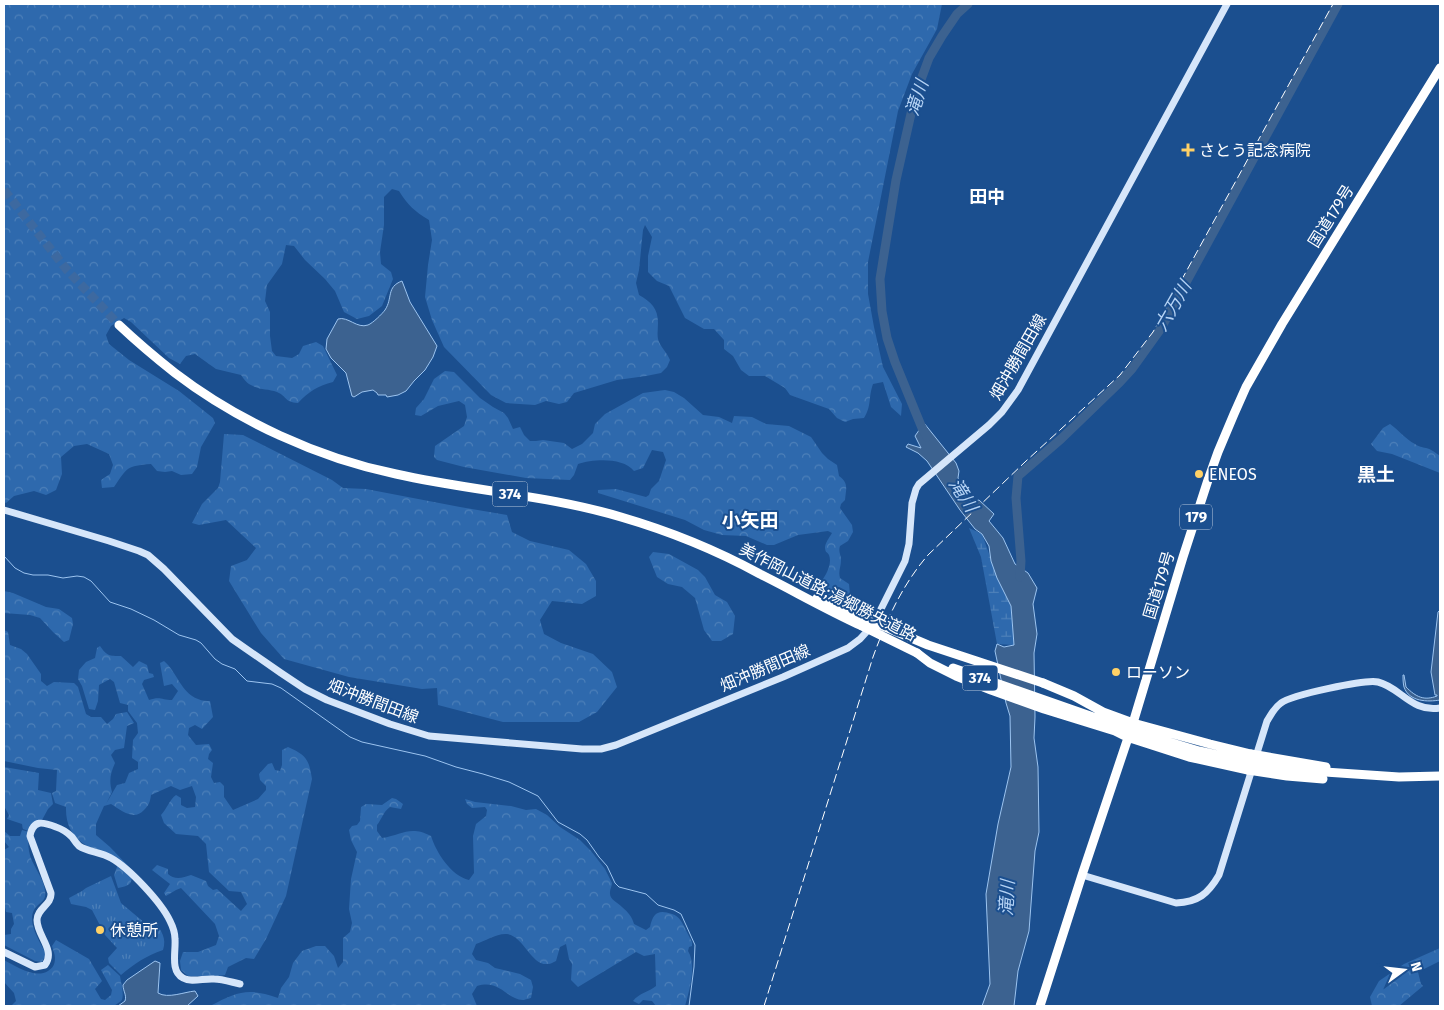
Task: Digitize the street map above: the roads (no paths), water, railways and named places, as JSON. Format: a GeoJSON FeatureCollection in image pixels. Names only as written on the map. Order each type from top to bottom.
{"type":"FeatureCollection","features":[{"type":"Feature","properties":{"kind":"highway","name":"国道179号"},"geometry":{"type":"LineString","coordinates":[[1040,1006],[1133,723],[1208,480],[1234,414],[1246,387],[1282,324],[1440,68]]}},
{"type":"Feature","properties":{"kind":"highway","name":"美作岡山道路;湯郷勝央道路"},"geometry":{"type":"LineString","coordinates":[[119,325],[176,373],[222,404],[279,435],[316,450],[385,472],[585,507],[619,516],[683,538],[863,622],[917,652],[1044,705],[1199,751],[1249,762],[1324,773],[1412,777],[1440,776]]}},
{"type":"Feature","properties":{"kind":"highway"},"geometry":{"type":"LineString","coordinates":[[863,622],[1043,683],[1074,696],[1103,712],[1133,723],[1210,744],[1249,762]]}},
{"type":"Feature","properties":{"kind":"highway"},"geometry":{"type":"LineString","coordinates":[[1044,705],[1127,737],[1189,757],[1249,762]]}},
{"type":"Feature","properties":{"kind":"highway","name":"美作岡山道路;湯郷勝央道路"},"geometry":{"type":"LineString","coordinates":[[1376,775],[1440,771]]}},
{"type":"Feature","properties":{"kind":"main road","name":"畑沖勝間田線"},"geometry":{"type":"LineString","coordinates":[[4,510],[109,541],[148,555],[232,639],[305,689],[390,724],[430,736],[601,749],[616,745],[783,676],[848,648],[860,639],[876,619],[905,561],[912,503],[919,484],[989,425],[1002,412],[1018,390],[1228,4]]}},
{"type":"Feature","properties":{"kind":"main road"},"geometry":{"type":"LineString","coordinates":[[1082,875],[1176,903],[1185,903],[1199,898],[1211,889],[1219,875],[1267,722],[1276,707],[1292,697],[1347,685],[1378,681],[1422,707],[1440,708]]}},
{"type":"Feature","properties":{"kind":"main road"},"geometry":{"type":"LineString","coordinates":[[4,952],[35,967],[45,965],[48,961],[48,950],[38,928],[37,919],[42,908],[52,898],[30,836],[33,827],[37,824],[46,823],[66,832],[81,847],[111,858],[145,888],[170,920],[175,937],[175,964],[183,978],[191,980],[222,980],[240,984]]}},
{"type":"Feature","properties":{"kind":"water"},"geometry":{"type":"Polygon","coordinates":[[[402,281],[410,302],[437,346],[433,357],[425,370],[406,391],[387,397],[386,395],[378,395],[373,390],[362,392],[354,397],[352,396],[346,373],[331,358],[326,349],[327,339],[338,319],[345,319],[364,326],[380,316],[387,306],[394,286],[402,281]]]}},
{"type":"Feature","properties":{"kind":"water"},"geometry":{"type":"Polygon","coordinates":[[[924,423],[956,463],[959,471],[958,478],[971,502],[979,500],[994,514],[989,521],[1003,538],[1015,564],[1028,573],[1037,588],[1033,604],[1037,634],[1034,653],[1034,738],[1038,767],[1039,832],[1035,851],[1029,931],[1018,971],[1014,1006],[982,1006],[990,984],[986,894],[998,824],[1011,767],[1010,716],[995,651],[997,644],[1004,647],[1014,645],[1011,606],[997,578],[991,561],[989,546],[982,534],[975,529],[960,510],[927,461],[918,453],[906,447],[908,444],[921,448],[915,436],[924,423]]]}},
{"type":"Feature","properties":{"kind":"water"},"geometry":{"type":"Polygon","coordinates":[[[1440,610],[1440,700],[1419,700],[1406,692],[1403,675],[1406,687],[1417,696],[1428,698],[1437,696],[1435,695],[1431,672],[1438,612],[1440,610]]]}},
{"type":"Feature","properties":{"kind":"water"},"geometry":{"type":"Polygon","coordinates":[[[155,961],[160,963],[158,993],[171,995],[195,991],[198,996],[187,1006],[118,1006],[125,1001],[123,985],[127,980],[155,961]]]}},
{"type":"Feature","properties":{"kind":"waterway","name":"滝川"},"geometry":{"type":"LineString","coordinates":[[927,437],[895,362],[887,338],[882,311],[880,279],[896,180],[915,96],[929,58],[957,14],[968,4]]}},
{"type":"Feature","properties":{"kind":"waterway","name":"六万川"},"geometry":{"type":"LineString","coordinates":[[1020,577],[1021,561],[1016,498],[1018,476],[1061,439],[1120,382],[1132,369],[1160,330],[1338,4]]}},
{"type":"Feature","properties":{"kind":"waterway"},"geometry":{"type":"LineString","coordinates":[[4,556],[15,568],[24,573],[63,578],[84,577],[91,581],[110,602],[131,609],[179,635],[196,640],[215,659],[235,669],[247,681],[272,684],[281,688],[350,737],[362,742],[425,756],[509,782],[538,796],[558,822],[587,840],[607,866],[619,887],[646,894],[658,905],[681,914],[695,945],[689,1006]]}},
{"type":"Feature","properties":{"kind":"tunnel"},"geometry":{"type":"LineString","coordinates":[[4,190],[67,270],[119,325]]}},
{"type":"Feature","properties":{"kind":"railway"},"geometry":{"type":"LineString","coordinates":[[764,1006],[873,657],[883,630],[903,591],[928,555],[1025,462],[1120,375],[1153,332],[1333,4]]}},
{"type":"Feature","properties":{"kind":"place","name":"さとう記念病院"},"geometry":{"type":"Point","coordinates":[1188,150]}},
{"type":"Feature","properties":{"kind":"place","name":"ENEOS"},"geometry":{"type":"Point","coordinates":[1199,474]}},
{"type":"Feature","properties":{"kind":"place","name":"ローソン"},"geometry":{"type":"Point","coordinates":[1116,672]}},
{"type":"Feature","properties":{"kind":"place","name":"休憩所"},"geometry":{"type":"Point","coordinates":[100,930]}},
{"type":"Feature","properties":{"kind":"district","name":"田中"},"geometry":{"type":"Point","coordinates":[987,197]}},
{"type":"Feature","properties":{"kind":"district","name":"黒土"},"geometry":{"type":"Point","coordinates":[1376,474]}},
{"type":"Feature","properties":{"kind":"district","name":"小矢田"},"geometry":{"type":"Point","coordinates":[750,520]}}]}
